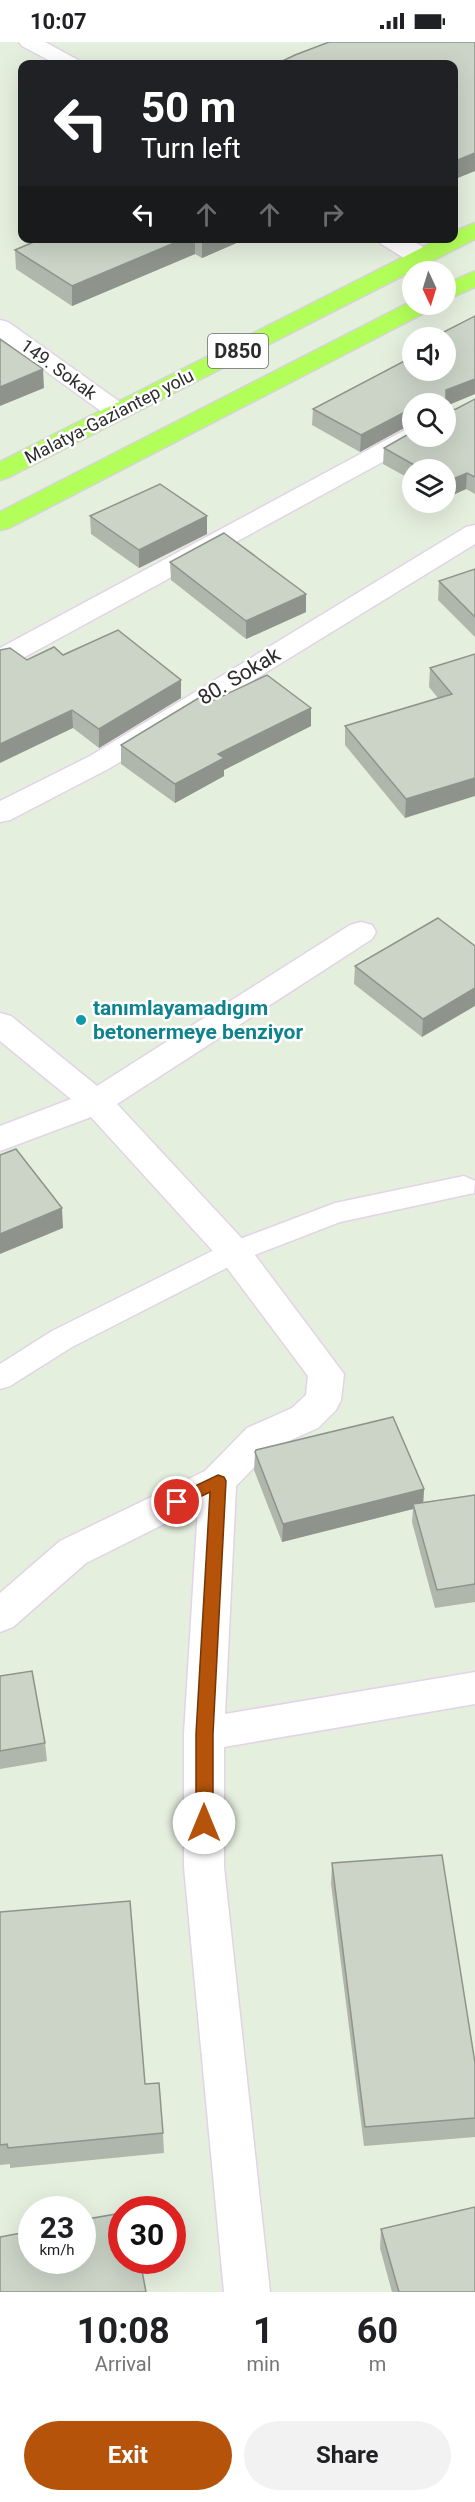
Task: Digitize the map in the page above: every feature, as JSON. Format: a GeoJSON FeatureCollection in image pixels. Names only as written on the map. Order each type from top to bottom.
{"type":"FeatureCollection","features":[{"type":"Feature","properties":{"kind":"highway","name":"Malatya-Gaziantep yolu"},"geometry":{"type":"LineString","coordinates":[[458,238],[475,230]]}},
{"type":"Feature","properties":{"kind":"highway","name":"Malatya-Gaziantep yolu"},"geometry":{"type":"LineString","coordinates":[[0,472],[449,243]]}},
{"type":"Feature","properties":{"kind":"highway"},"geometry":{"type":"LineString","coordinates":[[456,288],[475,278]]}},
{"type":"Feature","properties":{"kind":"highway","name":"D850"},"geometry":{"type":"LineString","coordinates":[[0,522],[403,315]]}},
{"type":"Feature","properties":{"kind":"street"},"geometry":{"type":"LineString","coordinates":[[29,42],[63,60]]}},
{"type":"Feature","properties":{"kind":"street"},"geometry":{"type":"LineString","coordinates":[[397,243],[421,257]]}},
{"type":"Feature","properties":{"kind":"street","name":"149. Sokak"},"geometry":{"type":"LineString","coordinates":[[0,327],[117,412]]}},
{"type":"Feature","properties":{"kind":"street"},"geometry":{"type":"LineString","coordinates":[[0,659],[402,441]]}},
{"type":"Feature","properties":{"kind":"street","name":"80. Sokak"},"geometry":{"type":"LineString","coordinates":[[0,813],[100,762],[475,533]]}},
{"type":"Feature","properties":{"kind":"street"},"geometry":{"type":"LineString","coordinates":[[0,1139],[96,1102],[361,932]]}},
{"type":"Feature","properties":{"kind":"street"},"geometry":{"type":"LineString","coordinates":[[0,1024],[96,1102],[234,1252],[326,1374],[323,1400],[305,1418],[260,1438],[218,1481],[73,1552],[0,1616]]}},
{"type":"Feature","properties":{"kind":"street"},"geometry":{"type":"LineString","coordinates":[[218,1481],[204,1734],[204,1867],[247,2292]]}},
{"type":"Feature","properties":{"kind":"street"},"geometry":{"type":"LineString","coordinates":[[204,1734],[475,1688]]}},
{"type":"Feature","properties":{"kind":"lane"},"geometry":{"type":"LineString","coordinates":[[0,1378],[62,1339],[234,1252],[335,1213],[464,1186]]}},
{"type":"Feature","properties":{"kind":"building"},"geometry":{"type":"Polygon","coordinates":[[[329,42],[475,42],[475,153],[458,160],[458,60],[284,60],[329,42]]]}},
{"type":"Feature","properties":{"kind":"building"},"geometry":{"type":"Polygon","coordinates":[[[31,243],[174,243],[72,286],[15,250],[31,243]]]}},
{"type":"Feature","properties":{"kind":"building"},"geometry":{"type":"Polygon","coordinates":[[[475,316],[475,379],[446,390],[446,393],[402,393],[402,414],[361,435],[313,409],[402,362],[402,381],[456,381],[456,327],[454,327],[475,316]]]}},
{"type":"Feature","properties":{"kind":"building"},"geometry":{"type":"Polygon","coordinates":[[[0,339],[43,369],[0,387],[0,339]]]}},
{"type":"Feature","properties":{"kind":"building"},"geometry":{"type":"Polygon","coordinates":[[[475,399],[475,477],[467,473],[456,478],[456,459],[404,459],[384,448],[402,438],[402,447],[456,447],[456,409],[475,399]]]}},
{"type":"Feature","properties":{"kind":"building"},"geometry":{"type":"Polygon","coordinates":[[[160,484],[207,516],[139,550],[90,516],[160,484]]]}},
{"type":"Feature","properties":{"kind":"building"},"geometry":{"type":"Polygon","coordinates":[[[224,533],[306,594],[246,621],[170,562],[224,533]]]}},
{"type":"Feature","properties":{"kind":"building"},"geometry":{"type":"Polygon","coordinates":[[[475,569],[475,617],[439,581],[475,569]]]}},
{"type":"Feature","properties":{"kind":"building"},"geometry":{"type":"Polygon","coordinates":[[[118,630],[181,680],[99,729],[72,710],[0,744],[0,650],[10,648],[27,660],[54,647],[63,655],[118,630]]]}},
{"type":"Feature","properties":{"kind":"building"},"geometry":{"type":"Polygon","coordinates":[[[475,654],[475,778],[406,799],[345,726],[452,694],[430,668],[475,654]]]}},
{"type":"Feature","properties":{"kind":"building"},"geometry":{"type":"Polygon","coordinates":[[[267,675],[311,708],[218,754],[224,758],[175,784],[121,745],[202,696],[210,702],[267,675]]]}},
{"type":"Feature","properties":{"kind":"building"},"geometry":{"type":"Polygon","coordinates":[[[438,918],[475,946],[475,988],[423,1019],[355,966],[438,918]]]}},
{"type":"Feature","properties":{"kind":"building"},"geometry":{"type":"Polygon","coordinates":[[[16,1149],[62,1208],[0,1234],[0,1155],[16,1149]]]}},
{"type":"Feature","properties":{"kind":"building"},"geometry":{"type":"Polygon","coordinates":[[[393,1417],[424,1489],[283,1524],[256,1450],[393,1417]]]}},
{"type":"Feature","properties":{"kind":"building"},"geometry":{"type":"Polygon","coordinates":[[[475,1495],[475,1584],[437,1590],[413,1504],[475,1495]]]}},
{"type":"Feature","properties":{"kind":"building"},"geometry":{"type":"Polygon","coordinates":[[[32,1671],[45,1743],[0,1751],[0,1676],[32,1671]]]}},
{"type":"Feature","properties":{"kind":"building"},"geometry":{"type":"Polygon","coordinates":[[[442,1855],[475,2063],[475,2118],[365,2127],[332,1863],[442,1855]]]}},
{"type":"Feature","properties":{"kind":"building"},"geometry":{"type":"Polygon","coordinates":[[[130,1901],[145,2084],[159,2083],[163,2133],[8,2148],[7,2144],[0,2145],[0,1912],[130,1901]]]}},
{"type":"Feature","properties":{"kind":"building"},"geometry":{"type":"Polygon","coordinates":[[[475,2207],[475,2292],[399,2292],[381,2229],[475,2207]]]}},
{"type":"Feature","properties":{"kind":"building"},"geometry":{"type":"Polygon","coordinates":[[[108,2215],[108,2274],[143,2274],[146,2292],[0,2292],[0,2237],[18,2234],[18,2274],[96,2274],[96,2218],[108,2215]]]}},
{"type":"Feature","properties":{"kind":"place","name":"tanımlayamadıgım betonermeye benziyor"},"geometry":{"type":"Point","coordinates":[81,1020]}},
{"type":"Feature","properties":{"kind":"route"},"geometry":{"type":"LineString","coordinates":[[177,1502],[218,1481],[204,1734],[204,1823]]}}]}
